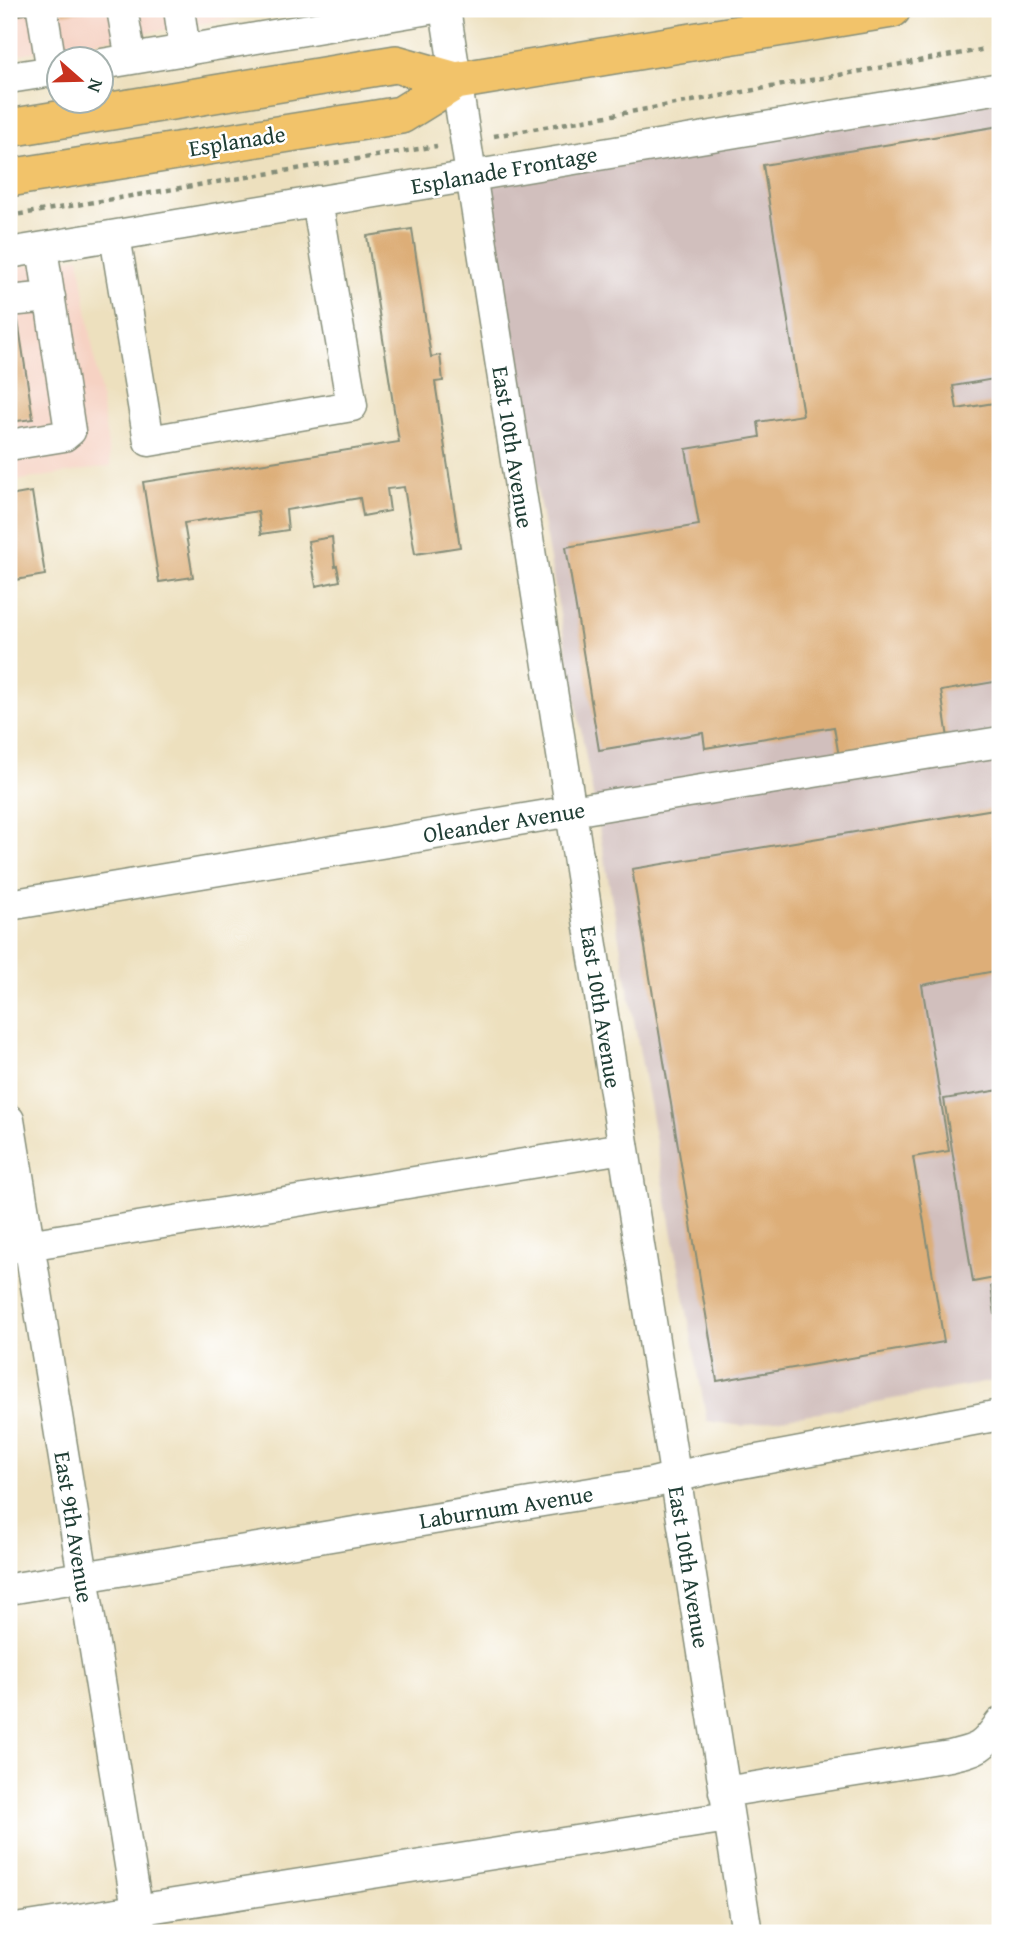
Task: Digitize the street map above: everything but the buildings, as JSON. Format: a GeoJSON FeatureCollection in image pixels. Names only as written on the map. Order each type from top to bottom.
{"type":"FeatureCollection","features":[{"type":"Feature","properties":{"kind":"main road","name":"Esplanade"},"geometry":{"type":"LineString","coordinates":[[9,178],[401,115],[456,81],[892,9]]}},
{"type":"Feature","properties":{"kind":"main road","name":"Esplanade"},"geometry":{"type":"LineString","coordinates":[[9,128],[396,64],[456,81]]}},
{"type":"Feature","properties":{"kind":"street"},"geometry":{"type":"LineString","coordinates":[[42,9],[50,46]]}},
{"type":"Feature","properties":{"kind":"street"},"geometry":{"type":"LineString","coordinates":[[122,9],[131,59]]}},
{"type":"Feature","properties":{"kind":"street"},"geometry":{"type":"LineString","coordinates":[[179,9],[185,51]]}},
{"type":"Feature","properties":{"kind":"street"},"geometry":{"type":"LineString","coordinates":[[116,62],[429,9]]}},
{"type":"Feature","properties":{"kind":"street","name":"East 10th Avenue"},"geometry":{"type":"LineString","coordinates":[[445,9],[747,1933]]}},
{"type":"Feature","properties":{"kind":"street"},"geometry":{"type":"LineString","coordinates":[[9,78],[46,72]]}},
{"type":"Feature","properties":{"kind":"street","name":"Esplanade Frontage"},"geometry":{"type":"LineString","coordinates":[[9,253],[1000,88]]}},
{"type":"Feature","properties":{"kind":"street"},"geometry":{"type":"LineString","coordinates":[[115,236],[149,441],[163,439],[352,406],[317,201]]}},
{"type":"Feature","properties":{"kind":"street"},"geometry":{"type":"LineString","coordinates":[[9,445],[64,436],[70,431],[42,248]]}},
{"type":"Feature","properties":{"kind":"street"},"geometry":{"type":"LineString","coordinates":[[9,301],[50,298]]}},
{"type":"Feature","properties":{"kind":"street","name":"Oleander Avenue"},"geometry":{"type":"LineString","coordinates":[[9,905],[1000,742]]}},
{"type":"Feature","properties":{"kind":"street","name":"East 9th Avenue"},"geometry":{"type":"LineString","coordinates":[[9,1120],[19,1246],[82,1577],[139,1921]]}},
{"type":"Feature","properties":{"kind":"street"},"geometry":{"type":"LineString","coordinates":[[19,1246],[623,1148]]}},
{"type":"Feature","properties":{"kind":"street","name":"Laburnum Avenue"},"geometry":{"type":"LineString","coordinates":[[9,1589],[676,1479],[704,1470],[1000,1415]]}},
{"type":"Feature","properties":{"kind":"street"},"geometry":{"type":"LineString","coordinates":[[9,1930],[139,1921],[726,1804],[969,1751],[987,1743],[1000,1723]]}},
{"type":"Feature","properties":{"kind":"path"},"geometry":{"type":"LineString","coordinates":[[9,216],[465,141],[986,49]]}},
{"type":"Feature","properties":{"kind":"shaded area"},"geometry":{"type":"Polygon","coordinates":[[[9,9],[288,9],[68,46],[46,46],[46,50],[9,56],[9,9]]]}},
{"type":"Feature","properties":{"kind":"shaded area"},"geometry":{"type":"Polygon","coordinates":[[[1000,95],[1000,1380],[742,1426],[707,1421],[482,187],[1000,95]]]}},
{"type":"Feature","properties":{"kind":"shaded area"},"geometry":{"type":"Polygon","coordinates":[[[79,257],[111,466],[9,482],[9,268],[79,257]]]}}]}
